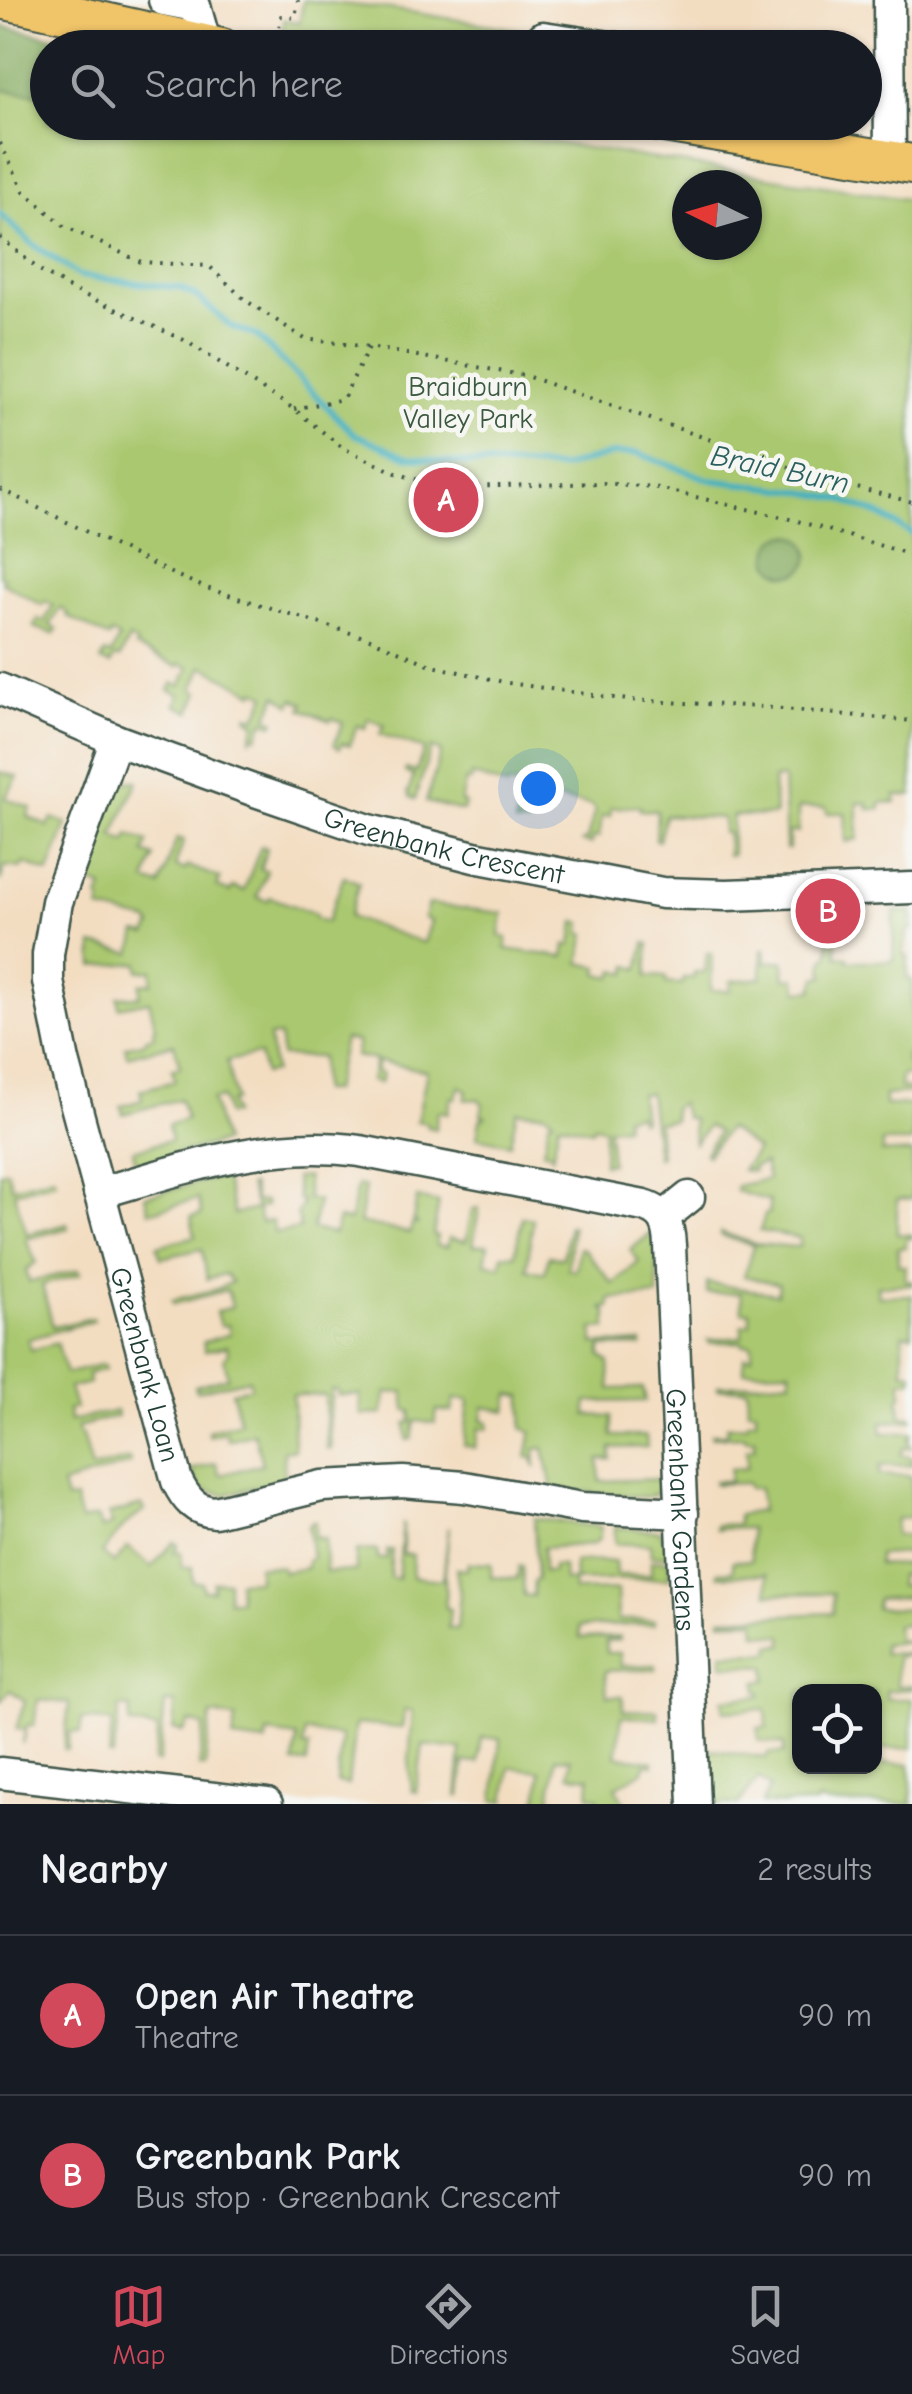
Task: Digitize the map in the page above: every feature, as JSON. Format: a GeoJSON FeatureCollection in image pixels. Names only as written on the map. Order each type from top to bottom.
{"type":"FeatureCollection","features":[{"type":"Feature","properties":{"kind":"main road"},"geometry":{"type":"LineString","coordinates":[[5,0],[141,30]]}},
{"type":"Feature","properties":{"kind":"main road"},"geometry":{"type":"LineString","coordinates":[[767,140],[901,162]]}},
{"type":"Feature","properties":{"kind":"street"},"geometry":{"type":"LineString","coordinates":[[164,0],[195,6],[206,30]]}},
{"type":"Feature","properties":{"kind":"street"},"geometry":{"type":"LineString","coordinates":[[882,59],[889,0]]}},
{"type":"Feature","properties":{"kind":"street"},"geometry":{"type":"LineString","coordinates":[[882,114],[901,162]]}},
{"type":"Feature","properties":{"kind":"street","name":"Greenbank Crescent"},"geometry":{"type":"LineString","coordinates":[[0,688],[116,740],[369,830],[474,858],[662,894],[726,896],[912,888]]}},
{"type":"Feature","properties":{"kind":"street","name":"Greenbank Loan"},"geometry":{"type":"LineString","coordinates":[[116,740],[56,902],[48,981],[57,1034],[183,1495],[201,1510],[227,1510],[322,1486],[403,1482],[464,1487],[582,1508],[682,1512]]}},
{"type":"Feature","properties":{"kind":"street"},"geometry":{"type":"LineString","coordinates":[[99,1193],[247,1152],[322,1146],[644,1206],[664,1217],[689,1197]]}},
{"type":"Feature","properties":{"kind":"street","name":"Greenbank Gardens"},"geometry":{"type":"LineString","coordinates":[[664,1217],[670,1246],[694,1804]]}},
{"type":"Feature","properties":{"kind":"street"},"geometry":{"type":"LineString","coordinates":[[0,1773],[267,1804]]}},
{"type":"Feature","properties":{"kind":"path"},"geometry":{"type":"LineString","coordinates":[[279,30],[281,16],[296,18],[298,0]]}},
{"type":"Feature","properties":{"kind":"path"},"geometry":{"type":"LineString","coordinates":[[0,143],[24,191],[64,226],[141,262],[209,266],[245,300],[305,339],[526,376],[833,482],[912,502]]}},
{"type":"Feature","properties":{"kind":"path"},"geometry":{"type":"LineString","coordinates":[[0,238],[69,288],[169,332],[294,409],[343,448],[396,473],[431,484],[465,488],[602,483],[652,487],[794,520],[912,554]]}},
{"type":"Feature","properties":{"kind":"path"},"geometry":{"type":"LineString","coordinates":[[294,409],[342,400],[369,347]]}},
{"type":"Feature","properties":{"kind":"path"},"geometry":{"type":"LineString","coordinates":[[0,489],[166,572],[370,639],[432,666],[508,683],[628,700],[912,721]]}},
{"type":"Feature","properties":{"kind":"green space"},"geometry":{"type":"Polygon","coordinates":[[[303,0],[391,9],[521,30],[283,30],[284,20],[300,22],[303,0]]]}},
{"type":"Feature","properties":{"kind":"green space","name":"Braidburn Valley Park"},"geometry":{"type":"Polygon","coordinates":[[[0,26],[30,32],[30,140],[537,140],[725,170],[672,170],[672,260],[762,260],[762,176],[912,200],[912,795],[896,796],[896,802],[881,803],[881,809],[868,809],[868,803],[858,803],[858,839],[846,842],[845,813],[827,813],[826,807],[798,808],[798,832],[789,832],[786,849],[783,778],[773,779],[775,815],[732,816],[732,855],[727,855],[728,834],[723,833],[723,818],[665,815],[659,841],[657,811],[640,810],[640,806],[611,808],[610,816],[602,816],[599,837],[594,837],[591,844],[582,842],[587,839],[595,810],[591,805],[546,797],[543,806],[533,804],[528,824],[515,824],[524,788],[509,784],[507,787],[472,775],[471,781],[466,780],[463,811],[426,802],[441,752],[431,748],[415,799],[408,792],[414,776],[405,772],[416,772],[424,749],[380,734],[384,725],[368,719],[365,728],[357,725],[350,745],[342,743],[340,748],[334,745],[343,723],[302,709],[304,703],[294,699],[291,705],[277,695],[268,717],[275,721],[264,721],[257,737],[253,735],[250,740],[256,723],[248,715],[256,718],[266,695],[256,690],[254,693],[203,666],[193,689],[199,692],[190,712],[175,705],[180,695],[169,690],[173,683],[181,686],[189,668],[180,663],[178,667],[135,647],[137,643],[129,639],[120,658],[115,657],[110,665],[101,661],[105,653],[111,655],[119,638],[111,634],[109,638],[67,616],[60,608],[50,625],[57,629],[54,634],[34,627],[38,619],[44,622],[53,605],[45,601],[42,605],[2,582],[0,26]]]}},
{"type":"Feature","properties":{"kind":"green space"},"geometry":{"type":"Polygon","coordinates":[[[0,26],[30,32],[30,93],[0,90],[0,26]]]}},
{"type":"Feature","properties":{"kind":"green space"},"geometry":{"type":"Polygon","coordinates":[[[789,535],[803,541],[809,555],[803,569],[789,575],[775,569],[769,555],[775,541],[789,535]]]}},
{"type":"Feature","properties":{"kind":"green space"},"geometry":{"type":"Polygon","coordinates":[[[0,772],[18,777],[5,798],[31,808],[28,817],[48,826],[52,818],[67,824],[49,873],[24,863],[22,868],[5,866],[0,882],[0,772]]]}},
{"type":"Feature","properties":{"kind":"green space"},"geometry":{"type":"Polygon","coordinates":[[[138,781],[113,836],[126,842],[129,835],[148,842],[144,853],[154,857],[146,881],[160,886],[177,838],[184,840],[175,866],[185,870],[188,866],[220,878],[217,887],[230,892],[233,887],[244,891],[261,846],[267,848],[260,869],[267,871],[257,897],[268,901],[270,897],[327,922],[344,876],[359,883],[349,917],[424,943],[431,921],[424,918],[428,904],[503,913],[500,936],[507,938],[506,949],[564,957],[566,945],[572,945],[575,922],[582,923],[581,933],[586,934],[580,963],[599,967],[598,974],[613,977],[615,970],[627,973],[629,966],[639,969],[645,943],[649,944],[647,976],[666,977],[666,983],[682,984],[683,978],[694,978],[694,972],[705,972],[707,953],[712,953],[711,990],[730,991],[731,981],[762,978],[765,949],[766,962],[784,961],[785,979],[795,978],[799,991],[813,990],[817,977],[824,977],[823,961],[829,954],[829,939],[836,939],[837,956],[848,957],[848,961],[893,961],[894,912],[912,911],[912,930],[908,930],[903,954],[908,957],[907,979],[912,980],[912,1054],[906,1054],[906,1063],[912,1064],[912,1075],[901,1075],[900,1088],[912,1089],[912,1093],[885,1095],[885,1105],[912,1105],[912,1142],[882,1142],[882,1152],[912,1153],[912,1199],[897,1200],[897,1234],[912,1235],[906,1239],[906,1247],[898,1248],[898,1265],[906,1266],[905,1280],[912,1284],[877,1286],[878,1296],[912,1295],[912,1334],[903,1334],[903,1371],[912,1372],[912,1380],[902,1380],[899,1397],[901,1416],[912,1420],[882,1422],[882,1433],[912,1433],[912,1448],[904,1448],[901,1455],[912,1458],[912,1465],[880,1466],[879,1475],[911,1476],[912,1517],[896,1519],[895,1535],[908,1535],[908,1549],[912,1553],[878,1555],[878,1564],[911,1565],[911,1575],[899,1575],[899,1586],[911,1586],[912,1597],[877,1599],[876,1608],[912,1609],[912,1624],[896,1625],[897,1640],[912,1642],[883,1644],[883,1653],[912,1654],[896,1657],[897,1686],[912,1689],[886,1691],[887,1699],[912,1699],[912,1748],[882,1749],[882,1684],[792,1684],[792,1774],[882,1774],[882,1764],[910,1764],[912,1804],[826,1804],[818,1800],[816,1804],[762,1804],[770,1787],[759,1778],[738,1804],[710,1804],[707,1749],[767,1758],[768,1753],[784,1753],[784,1744],[759,1741],[758,1728],[767,1727],[766,1709],[724,1711],[723,1699],[761,1696],[757,1681],[767,1680],[766,1666],[723,1665],[722,1653],[770,1652],[771,1645],[783,1645],[783,1636],[756,1633],[755,1620],[721,1618],[833,1613],[833,1593],[768,1594],[767,1574],[718,1576],[718,1572],[733,1571],[733,1561],[751,1560],[750,1528],[716,1529],[716,1525],[738,1524],[738,1515],[761,1511],[759,1488],[749,1488],[748,1483],[715,1484],[714,1481],[730,1481],[730,1469],[747,1468],[747,1449],[755,1448],[755,1439],[711,1434],[727,1434],[727,1426],[747,1425],[748,1421],[756,1420],[756,1410],[748,1410],[747,1388],[718,1386],[791,1380],[790,1370],[744,1371],[744,1357],[752,1357],[752,1345],[708,1340],[742,1337],[742,1325],[750,1324],[750,1312],[742,1312],[741,1293],[707,1293],[707,1283],[777,1294],[779,1284],[744,1276],[754,1246],[720,1235],[721,1232],[755,1244],[799,1247],[800,1238],[760,1231],[769,1213],[769,1201],[736,1191],[736,1186],[768,1179],[764,1163],[752,1167],[753,1171],[742,1170],[757,1150],[728,1128],[707,1155],[718,1132],[708,1126],[694,1143],[692,1118],[685,1118],[680,1103],[673,1108],[674,1120],[657,1122],[657,1157],[649,1093],[640,1094],[643,1120],[638,1114],[625,1116],[625,1126],[608,1128],[611,1163],[603,1164],[604,1128],[593,1126],[592,1130],[559,1123],[552,1158],[551,1152],[543,1151],[553,1119],[545,1113],[517,1111],[510,1144],[477,1137],[480,1120],[485,1116],[481,1115],[483,1104],[478,1099],[465,1100],[467,1090],[460,1086],[455,1098],[451,1098],[448,1113],[438,1111],[435,1129],[427,1127],[427,1123],[417,1121],[427,1071],[378,1061],[380,1083],[371,1081],[375,1060],[355,1056],[358,1042],[344,1039],[333,1091],[321,1091],[321,1057],[281,1056],[280,1036],[269,1037],[274,1072],[264,1074],[259,1054],[227,1061],[235,1100],[230,1102],[233,1114],[227,1115],[222,1098],[212,1100],[223,1142],[136,1165],[133,1150],[171,1140],[168,1125],[186,1119],[180,1099],[123,1114],[121,1106],[142,1100],[140,1090],[175,1081],[172,1069],[180,1067],[174,1044],[127,1056],[125,1047],[145,1042],[154,1036],[156,1028],[149,1001],[119,1007],[118,997],[140,996],[140,984],[152,983],[152,970],[139,971],[138,963],[94,966],[93,945],[132,953],[137,933],[147,935],[152,926],[149,921],[100,910],[103,887],[80,879],[114,791],[121,783],[138,781]]]}},
{"type":"Feature","properties":{"kind":"green space"},"geometry":{"type":"Polygon","coordinates":[[[7,1170],[12,1187],[54,1176],[56,1181],[14,1192],[27,1234],[67,1224],[68,1228],[26,1239],[36,1262],[26,1270],[29,1282],[79,1270],[80,1274],[42,1285],[53,1327],[92,1318],[93,1321],[28,1339],[31,1350],[57,1343],[66,1374],[103,1364],[105,1369],[88,1374],[89,1383],[69,1388],[75,1408],[68,1410],[70,1421],[116,1411],[117,1416],[78,1427],[79,1435],[91,1469],[129,1459],[130,1464],[62,1485],[66,1500],[75,1499],[81,1521],[97,1517],[101,1529],[112,1525],[109,1514],[142,1505],[144,1511],[126,1524],[102,1553],[114,1563],[128,1547],[151,1567],[174,1542],[178,1545],[174,1552],[181,1552],[182,1567],[192,1567],[193,1582],[202,1582],[203,1590],[213,1590],[213,1582],[228,1581],[228,1600],[239,1600],[238,1581],[258,1580],[258,1566],[282,1567],[283,1572],[307,1568],[307,1560],[312,1558],[308,1526],[312,1522],[315,1538],[325,1538],[326,1572],[356,1571],[356,1551],[377,1550],[378,1559],[387,1559],[387,1550],[392,1550],[390,1577],[398,1579],[403,1523],[403,1554],[413,1555],[412,1577],[443,1580],[449,1527],[446,1608],[450,1609],[448,1628],[457,1629],[460,1594],[456,1569],[467,1570],[468,1563],[491,1564],[491,1577],[517,1579],[522,1566],[524,1595],[533,1596],[537,1580],[534,1518],[601,1527],[594,1544],[543,1548],[543,1572],[563,1566],[564,1581],[573,1581],[574,1591],[617,1590],[618,1620],[654,1620],[654,1624],[579,1627],[580,1638],[620,1637],[606,1641],[606,1653],[620,1653],[621,1666],[655,1665],[656,1669],[605,1671],[607,1696],[623,1696],[623,1711],[657,1710],[658,1719],[622,1716],[616,1756],[653,1761],[653,1765],[645,1764],[643,1771],[616,1787],[625,1804],[598,1804],[599,1797],[589,1796],[590,1777],[569,1775],[571,1759],[556,1758],[550,1804],[537,1804],[541,1771],[510,1767],[505,1801],[494,1800],[500,1739],[482,1737],[478,1763],[464,1762],[460,1796],[461,1749],[423,1745],[416,1792],[412,1791],[409,1761],[413,1711],[405,1710],[402,1728],[355,1724],[348,1785],[337,1783],[341,1736],[305,1732],[303,1746],[309,1747],[307,1764],[294,1763],[297,1737],[268,1733],[266,1743],[233,1739],[236,1718],[211,1715],[205,1767],[199,1767],[204,1726],[189,1722],[184,1732],[173,1730],[175,1703],[165,1703],[159,1762],[154,1762],[158,1729],[130,1725],[131,1708],[120,1707],[113,1756],[109,1756],[112,1722],[82,1719],[80,1733],[70,1732],[68,1750],[64,1749],[69,1703],[38,1700],[34,1725],[27,1725],[23,1744],[25,1730],[16,1729],[25,1701],[10,1690],[0,1702],[0,1172],[7,1170]]]}},
{"type":"Feature","properties":{"kind":"green space"},"geometry":{"type":"Polygon","coordinates":[[[224,1176],[234,1214],[256,1209],[252,1186],[255,1202],[265,1201],[266,1206],[257,1209],[261,1222],[272,1221],[275,1233],[300,1229],[297,1213],[302,1200],[298,1200],[295,1178],[307,1177],[307,1199],[318,1201],[312,1229],[334,1234],[338,1219],[350,1221],[357,1185],[365,1187],[359,1223],[410,1233],[412,1224],[417,1224],[413,1220],[417,1198],[439,1203],[433,1235],[437,1236],[436,1245],[447,1247],[449,1238],[466,1241],[472,1209],[479,1208],[473,1245],[488,1245],[485,1263],[501,1266],[503,1254],[515,1255],[522,1217],[533,1219],[527,1269],[545,1273],[549,1256],[563,1258],[569,1225],[572,1226],[568,1269],[576,1270],[579,1248],[584,1249],[613,1284],[639,1262],[630,1250],[650,1234],[656,1246],[658,1296],[610,1299],[610,1307],[603,1308],[607,1312],[607,1328],[593,1329],[594,1344],[642,1343],[601,1347],[601,1356],[609,1362],[610,1389],[643,1388],[646,1401],[587,1402],[587,1415],[612,1416],[612,1436],[646,1436],[647,1447],[611,1448],[611,1459],[599,1460],[600,1481],[665,1479],[660,1489],[644,1497],[552,1489],[544,1448],[535,1449],[536,1468],[533,1458],[527,1457],[532,1431],[522,1428],[523,1396],[510,1394],[507,1411],[484,1407],[482,1420],[489,1422],[488,1429],[479,1428],[475,1448],[464,1445],[469,1400],[454,1399],[452,1412],[437,1410],[435,1423],[415,1421],[412,1439],[407,1440],[406,1423],[411,1422],[411,1411],[406,1410],[404,1392],[386,1393],[382,1414],[361,1415],[360,1395],[338,1395],[338,1390],[332,1390],[331,1449],[327,1449],[325,1395],[293,1395],[294,1450],[284,1450],[284,1479],[225,1495],[201,1489],[191,1470],[216,1463],[220,1475],[262,1464],[254,1433],[228,1440],[226,1432],[209,1436],[208,1431],[240,1422],[232,1392],[251,1387],[249,1379],[196,1391],[195,1386],[228,1377],[224,1359],[227,1346],[205,1351],[203,1342],[230,1334],[228,1325],[220,1326],[216,1312],[232,1307],[227,1290],[174,1304],[172,1300],[232,1282],[225,1274],[207,1279],[202,1249],[161,1258],[157,1246],[195,1236],[191,1217],[202,1214],[198,1199],[149,1212],[145,1196],[224,1176]]]}},
{"type":"Feature","properties":{"kind":"green space"},"geometry":{"type":"Polygon","coordinates":[[[615,1527],[660,1531],[667,1542],[668,1556],[651,1556],[650,1544],[615,1544],[615,1527]]]}},
{"type":"Feature","properties":{"kind":"green space"},"geometry":{"type":"Polygon","coordinates":[[[615,1561],[616,1575],[651,1575],[651,1561],[669,1561],[669,1578],[575,1581],[574,1562],[615,1561]]]}},
{"type":"Feature","properties":{"kind":"waterway","name":"Braid Burn"},"geometry":{"type":"LineString","coordinates":[[0,214],[31,243],[79,276],[180,288],[196,296],[232,327],[257,336],[354,434],[408,457],[561,468],[613,454],[637,453],[711,480],[840,499],[880,515],[912,534]]}},
{"type":"Feature","properties":{"kind":"place","name":"Open Air Theatre"},"geometry":{"type":"Point","coordinates":[446,500]}},
{"type":"Feature","properties":{"kind":"place","name":"Greenbank Park"},"geometry":{"type":"Point","coordinates":[828,911]}}]}
